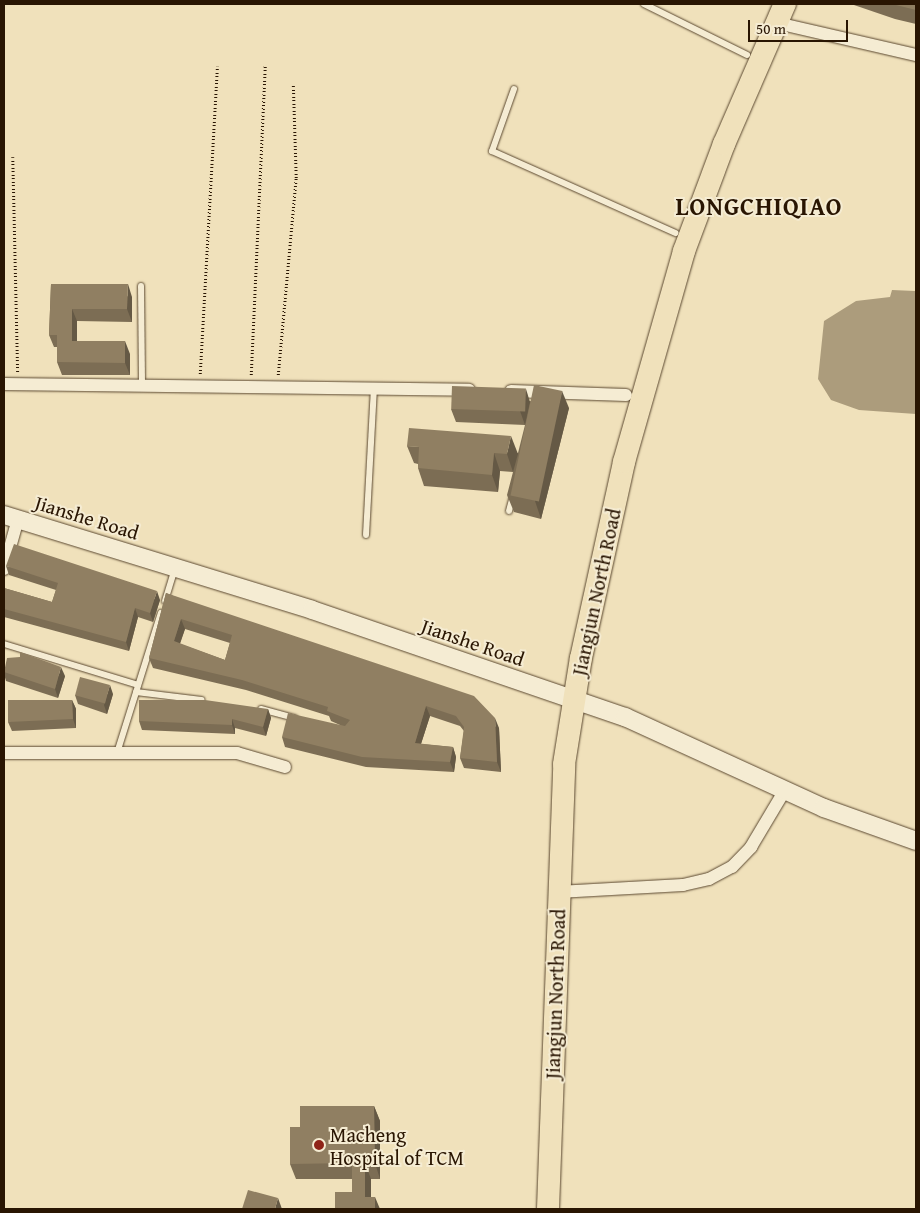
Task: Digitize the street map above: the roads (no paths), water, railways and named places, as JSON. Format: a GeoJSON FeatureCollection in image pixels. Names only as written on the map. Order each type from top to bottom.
{"type":"FeatureCollection","features":[{"type":"Feature","properties":{"kind":"highway","name":"Jiangjun North Road"},"geometry":{"type":"LineString","coordinates":[[548,1209],[558,892],[568,697],[589,544],[626,395],[675,233],[746,56],[777,10]]}},
{"type":"Feature","properties":{"kind":"highway","name":"Jiangjun North Road"},"geometry":{"type":"LineString","coordinates":[[533,1209],[550,762],[665,314],[711,176],[777,10]]}},
{"type":"Feature","properties":{"kind":"street"},"geometry":{"type":"LineString","coordinates":[[777,10],[916,55]]}},
{"type":"Feature","properties":{"kind":"street"},"geometry":{"type":"LineString","coordinates":[[4,384],[374,387],[480,390]]}},
{"type":"Feature","properties":{"kind":"street"},"geometry":{"type":"LineString","coordinates":[[499,391],[537,396],[626,395]]}},
{"type":"Feature","properties":{"kind":"street"},"geometry":{"type":"LineString","coordinates":[[4,570],[11,516]]}},
{"type":"Feature","properties":{"kind":"street","name":"Jianshe Road"},"geometry":{"type":"LineString","coordinates":[[11,516],[176,567],[625,717],[785,790],[916,842]]}},
{"type":"Feature","properties":{"kind":"street"},"geometry":{"type":"LineString","coordinates":[[4,753],[237,754],[285,767]]}},
{"type":"Feature","properties":{"kind":"street"},"geometry":{"type":"LineString","coordinates":[[558,892],[683,884],[709,879],[732,867],[751,847],[785,790]]}},
{"type":"Feature","properties":{"kind":"lane"},"geometry":{"type":"LineString","coordinates":[[644,4],[746,56]]}},
{"type":"Feature","properties":{"kind":"lane"},"geometry":{"type":"LineString","coordinates":[[514,89],[492,151],[675,233]]}},
{"type":"Feature","properties":{"kind":"lane"},"geometry":{"type":"LineString","coordinates":[[141,286],[142,386]]}},
{"type":"Feature","properties":{"kind":"lane"},"geometry":{"type":"LineString","coordinates":[[366,535],[374,387]]}},
{"type":"Feature","properties":{"kind":"lane"},"geometry":{"type":"LineString","coordinates":[[509,511],[516,485]]}},
{"type":"Feature","properties":{"kind":"lane"},"geometry":{"type":"LineString","coordinates":[[117,753],[176,567]]}},
{"type":"Feature","properties":{"kind":"lane"},"geometry":{"type":"LineString","coordinates":[[4,644],[137,689],[211,702]]}},
{"type":"Feature","properties":{"kind":"lane"},"geometry":{"type":"LineString","coordinates":[[249,706],[304,720]]}},
{"type":"Feature","properties":{"kind":"place","name":"Macheng Hospital of TCM"},"geometry":{"type":"Point","coordinates":[319,1145]}},
{"type":"Feature","properties":{"kind":"district","name":"LONGCHIQIAO"},"geometry":{"type":"Point","coordinates":[759,206]}}]}
